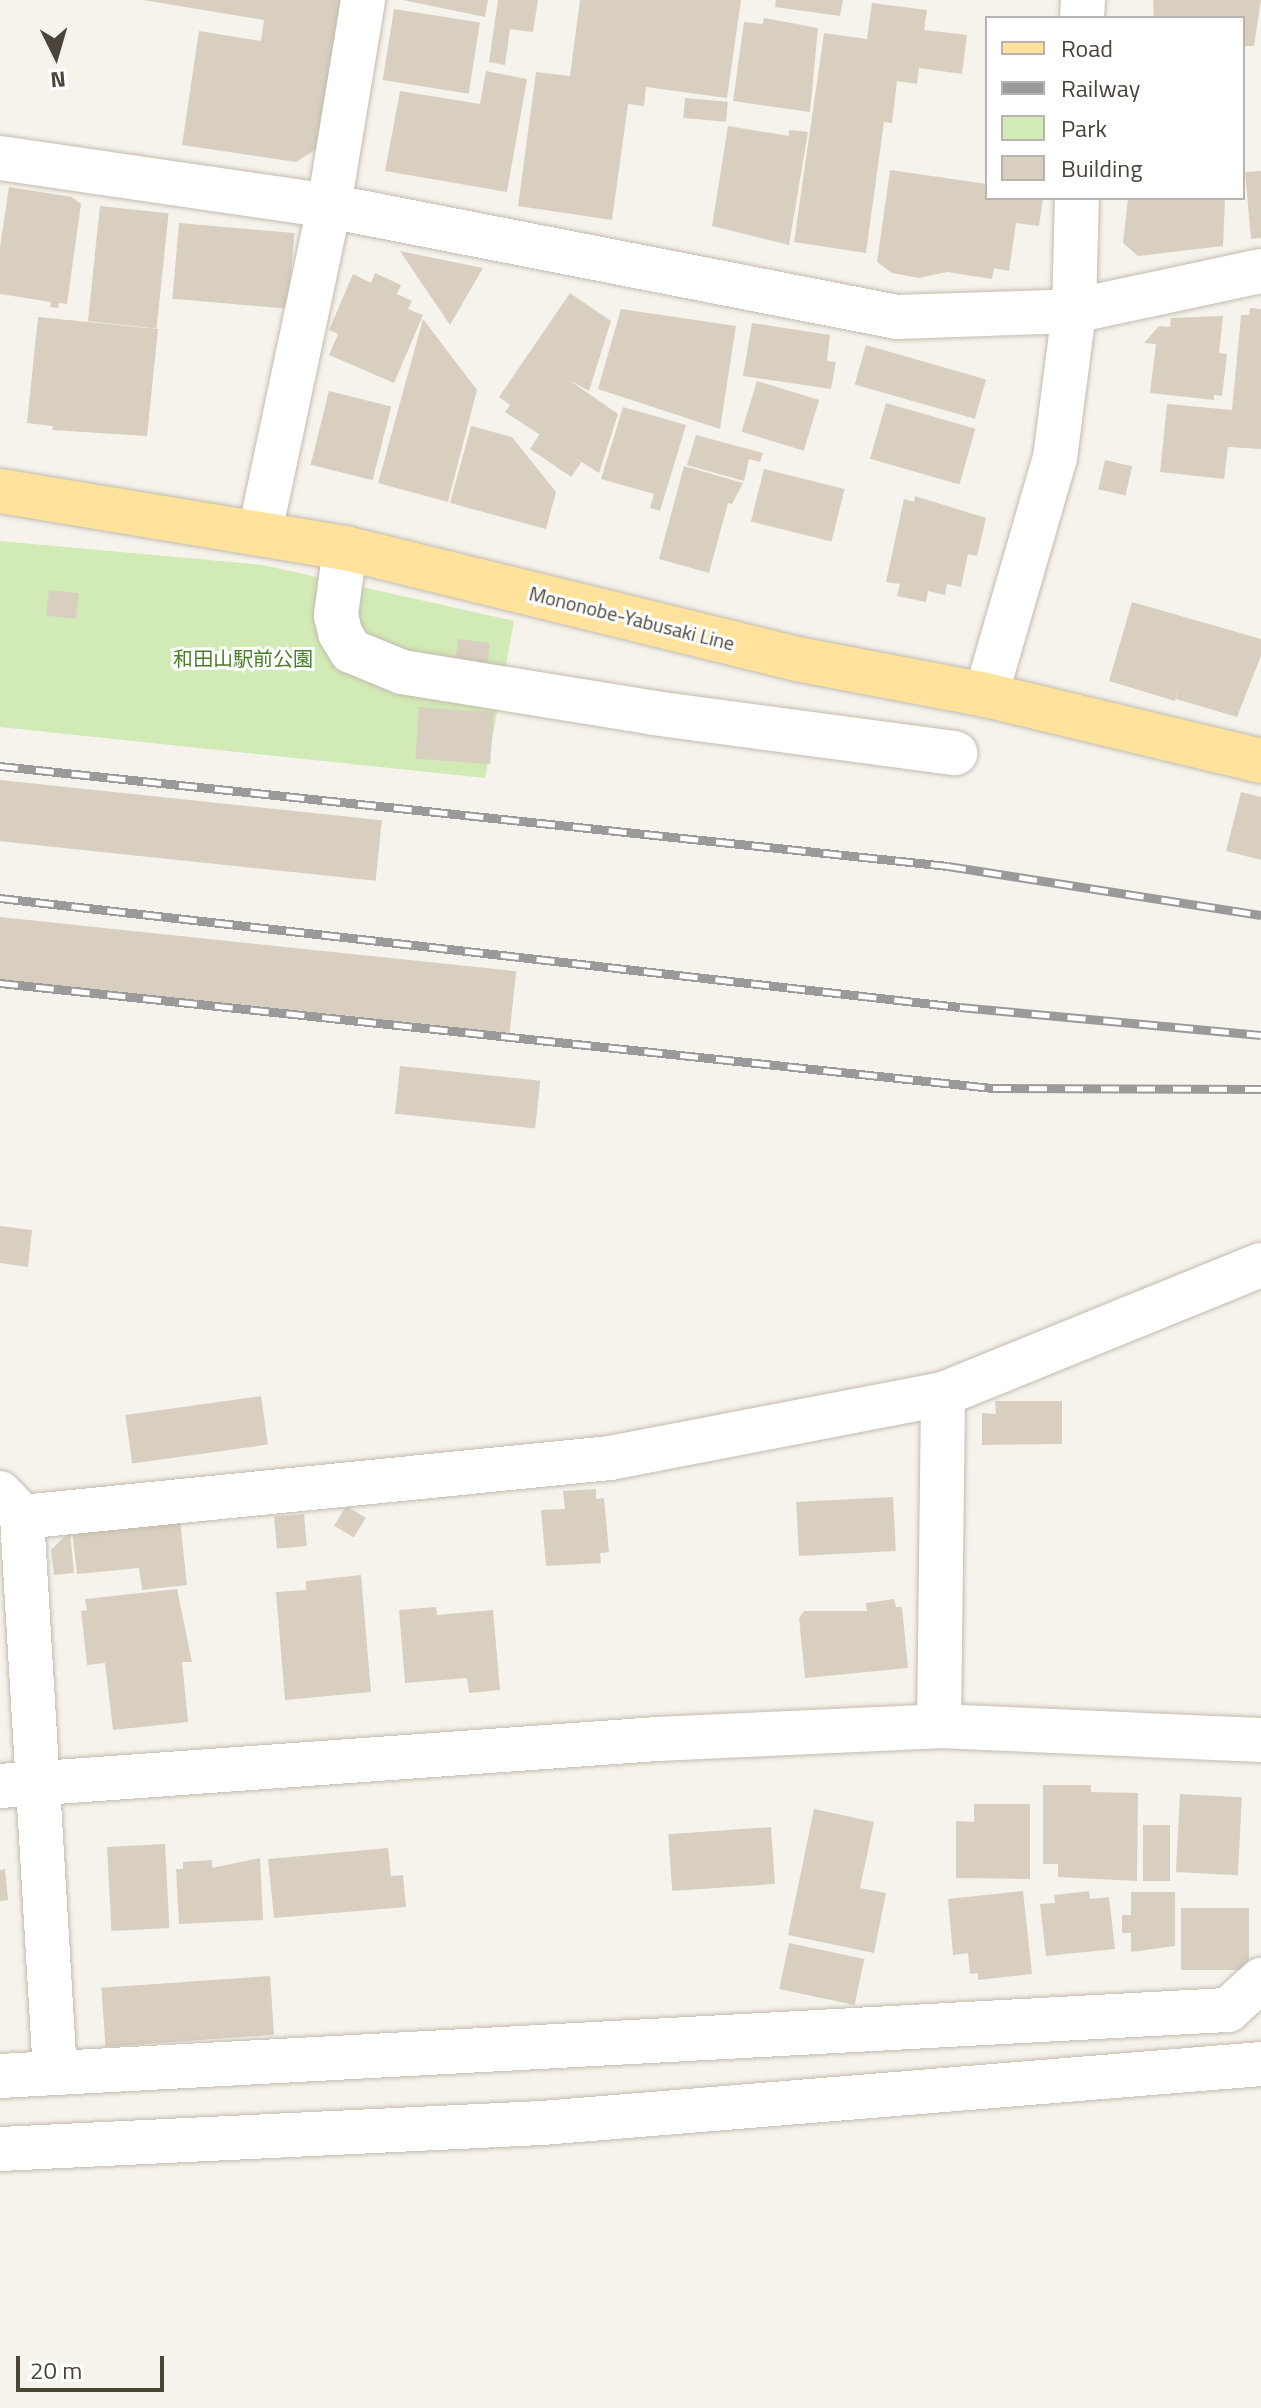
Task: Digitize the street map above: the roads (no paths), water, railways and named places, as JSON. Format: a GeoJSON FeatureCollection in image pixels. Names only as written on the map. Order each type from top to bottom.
{"type":"FeatureCollection","features":[{"type":"Feature","properties":{"kind":"main road","name":"Mononobe-Yabusaki Line"},"geometry":{"type":"LineString","coordinates":[[0,491],[345,548],[797,659],[986,695],[1261,761]]}},
{"type":"Feature","properties":{"kind":"street"},"geometry":{"type":"LineString","coordinates":[[260,532],[329,206],[363,0]]}},
{"type":"Feature","properties":{"kind":"street"},"geometry":{"type":"LineString","coordinates":[[0,158],[329,206],[897,317],[1074,311],[1261,271]]}},
{"type":"Feature","properties":{"kind":"street"},"geometry":{"type":"LineString","coordinates":[[986,695],[1055,458],[1074,311],[1077,200]]}},
{"type":"Feature","properties":{"kind":"street"},"geometry":{"type":"LineString","coordinates":[[345,548],[336,615],[340,633],[351,651],[402,672],[654,713],[955,753]]}},
{"type":"Feature","properties":{"kind":"street"},"geometry":{"type":"LineString","coordinates":[[55,2073],[18,1785],[11,1505],[610,1458],[943,1394],[1261,1265]]}},
{"type":"Feature","properties":{"kind":"street"},"geometry":{"type":"LineString","coordinates":[[939,1726],[943,1394]]}},
{"type":"Feature","properties":{"kind":"street"},"geometry":{"type":"LineString","coordinates":[[18,1785],[657,1739],[939,1726],[1261,1740]]}},
{"type":"Feature","properties":{"kind":"street"},"geometry":{"type":"LineString","coordinates":[[0,2076],[1228,2010],[1261,1980]]}},
{"type":"Feature","properties":{"kind":"street"},"geometry":{"type":"LineString","coordinates":[[0,2149],[542,2123],[1261,2064]]}},
{"type":"Feature","properties":{"kind":"railway"},"geometry":{"type":"LineString","coordinates":[[0,766],[948,866],[1261,915]]}},
{"type":"Feature","properties":{"kind":"railway"},"geometry":{"type":"LineString","coordinates":[[0,898],[960,1007],[1261,1035]]}},
{"type":"Feature","properties":{"kind":"railway"},"geometry":{"type":"LineString","coordinates":[[0,983],[993,1088],[1261,1089]]}},
{"type":"Feature","properties":{"kind":"park label","name":"和田山駅前公園"},"geometry":{"type":"Point","coordinates":[243,658]}}]}
